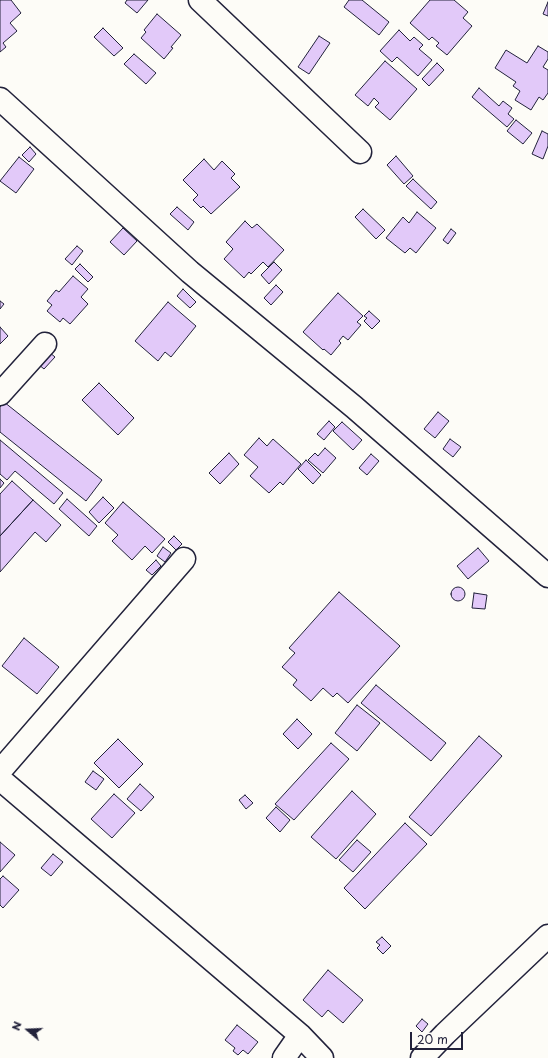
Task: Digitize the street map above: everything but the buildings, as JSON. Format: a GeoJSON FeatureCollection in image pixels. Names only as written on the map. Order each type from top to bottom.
{"type":"FeatureCollection","features":[{"type":"Feature","properties":{"kind":"street"},"geometry":{"type":"LineString","coordinates":[[200,0],[360,152]]}},
{"type":"Feature","properties":{"kind":"street"},"geometry":{"type":"LineString","coordinates":[[0,99],[190,272],[354,407],[548,576]]}},
{"type":"Feature","properties":{"kind":"street"},"geometry":{"type":"LineString","coordinates":[[0,394],[45,344]]}},
{"type":"Feature","properties":{"kind":"street"},"geometry":{"type":"LineString","coordinates":[[0,771],[184,559]]}},
{"type":"Feature","properties":{"kind":"street"},"geometry":{"type":"LineString","coordinates":[[0,779],[300,1035],[322,1058]]}},
{"type":"Feature","properties":{"kind":"street"},"geometry":{"type":"LineString","coordinates":[[422,1058],[445,1034],[548,936]]}},
{"type":"Feature","properties":{"kind":"street"},"geometry":{"type":"LineString","coordinates":[[284,1058],[300,1035]]}}]}
